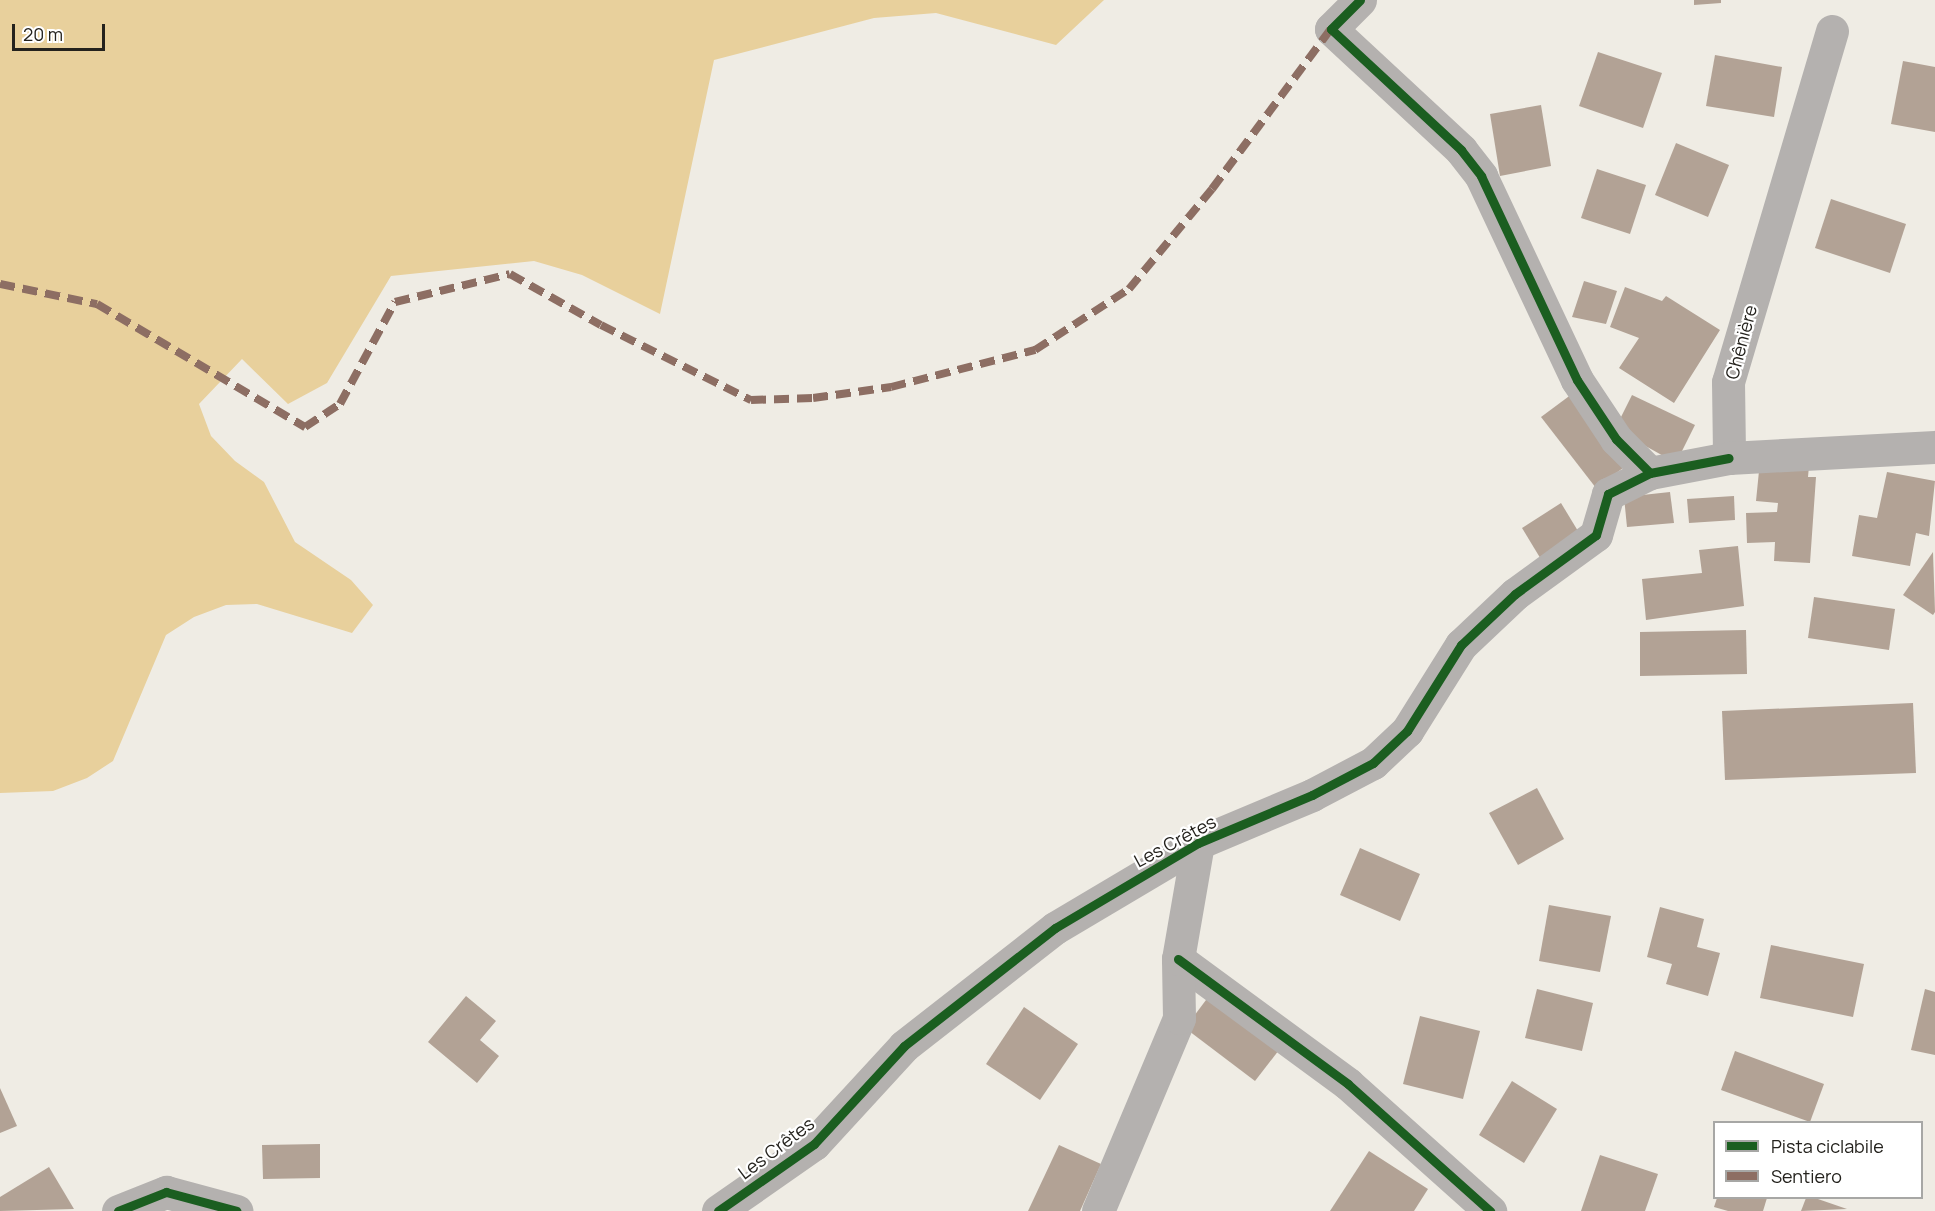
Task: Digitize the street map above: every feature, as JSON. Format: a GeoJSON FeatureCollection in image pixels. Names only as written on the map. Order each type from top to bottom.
{"type":"FeatureCollection","features":[{"type":"Feature","properties":{"kind":"street"},"geometry":{"type":"LineString","coordinates":[[1360,0],[1331,29],[1461,150],[1481,176],[1577,380],[1616,439],[1650,473]]}},
{"type":"Feature","properties":{"kind":"street","name":"Chênière"},"geometry":{"type":"LineString","coordinates":[[1729,458],[1728,382],[1832,31]]}},
{"type":"Feature","properties":{"kind":"street"},"geometry":{"type":"LineString","coordinates":[[1729,458],[1935,447]]}},
{"type":"Feature","properties":{"kind":"street","name":"Les Crêtes"},"geometry":{"type":"LineString","coordinates":[[718,1211],[814,1144],[904,1046],[1055,928],[1198,843],[1312,795],[1373,763],[1407,731],[1461,645],[1515,594],[1596,535],[1608,494],[1650,473],[1729,458]]}},
{"type":"Feature","properties":{"kind":"street"},"geometry":{"type":"LineString","coordinates":[[1098,1211],[1179,1018],[1178,959],[1198,843]]}},
{"type":"Feature","properties":{"kind":"street"},"geometry":{"type":"LineString","coordinates":[[1178,959],[1348,1084],[1490,1211]]}},
{"type":"Feature","properties":{"kind":"street"},"geometry":{"type":"LineString","coordinates":[[117,1211],[166,1192],[237,1211]]}},
{"type":"Feature","properties":{"kind":"shaded area"},"geometry":{"type":"Polygon","coordinates":[[[0,0],[1104,0],[1056,45],[936,13],[874,18],[714,60],[660,314],[582,275],[534,261],[391,276],[327,383],[288,404],[242,359],[199,404],[211,436],[235,461],[264,482],[295,542],[351,580],[373,605],[352,633],[257,604],[226,605],[194,617],[166,635],[113,761],[87,778],[53,791],[0,793],[0,0]]]}},
{"type":"Feature","properties":{"kind":"building"},"geometry":{"type":"Polygon","coordinates":[[[1694,0],[1721,0],[1721,3],[1694,5],[1694,0]]]}},
{"type":"Feature","properties":{"kind":"building"},"geometry":{"type":"Polygon","coordinates":[[[1598,52],[1662,73],[1643,128],[1579,106],[1598,52]]]}},
{"type":"Feature","properties":{"kind":"building"},"geometry":{"type":"Polygon","coordinates":[[[1715,55],[1782,67],[1774,117],[1706,106],[1715,55]]]}},
{"type":"Feature","properties":{"kind":"building"},"geometry":{"type":"Polygon","coordinates":[[[1903,61],[1935,67],[1935,132],[1891,124],[1903,61]]]}},
{"type":"Feature","properties":{"kind":"building"},"geometry":{"type":"Polygon","coordinates":[[[1541,105],[1551,166],[1500,176],[1490,114],[1541,105]]]}},
{"type":"Feature","properties":{"kind":"building"},"geometry":{"type":"Polygon","coordinates":[[[1676,143],[1729,165],[1708,217],[1655,195],[1676,143]]]}},
{"type":"Feature","properties":{"kind":"building"},"geometry":{"type":"Polygon","coordinates":[[[1597,169],[1646,185],[1630,234],[1581,218],[1597,169]]]}},
{"type":"Feature","properties":{"kind":"building"},"geometry":{"type":"Polygon","coordinates":[[[1831,199],[1906,224],[1890,273],[1815,248],[1831,199]]]}},
{"type":"Feature","properties":{"kind":"building"},"geometry":{"type":"Polygon","coordinates":[[[1584,281],[1617,291],[1606,324],[1572,317],[1584,281]]]}},
{"type":"Feature","properties":{"kind":"building"},"geometry":{"type":"Polygon","coordinates":[[[1625,287],[1662,301],[1666,296],[1720,330],[1674,403],[1619,368],[1639,338],[1610,327],[1625,287]]]}},
{"type":"Feature","properties":{"kind":"building"},"geometry":{"type":"Polygon","coordinates":[[[1572,394],[1627,465],[1596,488],[1541,417],[1572,394]]]}},
{"type":"Feature","properties":{"kind":"building"},"geometry":{"type":"Polygon","coordinates":[[[1632,395],[1695,425],[1676,463],[1615,429],[1632,395]]]}},
{"type":"Feature","properties":{"kind":"building"},"geometry":{"type":"Polygon","coordinates":[[[1760,461],[1809,466],[1808,477],[1816,477],[1810,563],[1774,561],[1775,542],[1747,543],[1746,513],[1777,512],[1778,503],[1756,501],[1760,461]]]}},
{"type":"Feature","properties":{"kind":"building"},"geometry":{"type":"Polygon","coordinates":[[[1887,472],[1935,481],[1929,536],[1916,533],[1910,566],[1852,556],[1859,515],[1877,518],[1887,472]]]}},
{"type":"Feature","properties":{"kind":"building"},"geometry":{"type":"Polygon","coordinates":[[[1670,492],[1674,523],[1627,527],[1624,497],[1670,492]]]}},
{"type":"Feature","properties":{"kind":"building"},"geometry":{"type":"Polygon","coordinates":[[[1734,496],[1735,520],[1689,523],[1687,499],[1734,496]]]}},
{"type":"Feature","properties":{"kind":"building"},"geometry":{"type":"Polygon","coordinates":[[[1561,503],[1581,536],[1542,561],[1522,528],[1561,503]]]}},
{"type":"Feature","properties":{"kind":"building"},"geometry":{"type":"Polygon","coordinates":[[[1738,546],[1744,606],[1646,620],[1642,579],[1702,573],[1699,550],[1738,546]]]}},
{"type":"Feature","properties":{"kind":"building"},"geometry":{"type":"Polygon","coordinates":[[[1933,552],[1935,612],[1933,615],[1903,595],[1933,552]]]}},
{"type":"Feature","properties":{"kind":"building"},"geometry":{"type":"Polygon","coordinates":[[[1814,597],[1895,609],[1889,650],[1808,638],[1814,597]]]}},
{"type":"Feature","properties":{"kind":"building"},"geometry":{"type":"Polygon","coordinates":[[[1746,630],[1747,674],[1640,676],[1640,632],[1746,630]]]}},
{"type":"Feature","properties":{"kind":"building"},"geometry":{"type":"Polygon","coordinates":[[[1913,703],[1916,773],[1725,780],[1722,711],[1913,703]]]}},
{"type":"Feature","properties":{"kind":"building"},"geometry":{"type":"Polygon","coordinates":[[[1537,788],[1564,839],[1518,865],[1489,813],[1537,788]]]}},
{"type":"Feature","properties":{"kind":"building"},"geometry":{"type":"Polygon","coordinates":[[[1360,848],[1420,874],[1400,921],[1340,895],[1360,848]]]}},
{"type":"Feature","properties":{"kind":"building"},"geometry":{"type":"Polygon","coordinates":[[[1549,905],[1611,916],[1600,972],[1539,961],[1549,905]]]}},
{"type":"Feature","properties":{"kind":"building"},"geometry":{"type":"Polygon","coordinates":[[[1660,907],[1704,919],[1697,947],[1720,953],[1708,996],[1666,984],[1672,964],[1647,957],[1660,907]]]}},
{"type":"Feature","properties":{"kind":"building"},"geometry":{"type":"Polygon","coordinates":[[[1771,945],[1864,964],[1853,1017],[1760,998],[1771,945]]]}},
{"type":"Feature","properties":{"kind":"building"},"geometry":{"type":"Polygon","coordinates":[[[1537,989],[1593,1003],[1582,1051],[1525,1038],[1537,989]]]}},
{"type":"Feature","properties":{"kind":"building"},"geometry":{"type":"Polygon","coordinates":[[[1925,989],[1935,992],[1935,1055],[1911,1050],[1925,989]]]}},
{"type":"Feature","properties":{"kind":"building"},"geometry":{"type":"Polygon","coordinates":[[[466,996],[496,1021],[480,1040],[499,1056],[477,1083],[428,1042],[466,996]]]}},
{"type":"Feature","properties":{"kind":"building"},"geometry":{"type":"Polygon","coordinates":[[[1209,996],[1279,1050],[1255,1081],[1185,1028],[1209,996]]]}},
{"type":"Feature","properties":{"kind":"building"},"geometry":{"type":"Polygon","coordinates":[[[1024,1007],[1078,1044],[1040,1100],[986,1064],[1024,1007]]]}},
{"type":"Feature","properties":{"kind":"building"},"geometry":{"type":"Polygon","coordinates":[[[1420,1016],[1480,1031],[1463,1099],[1403,1084],[1420,1016]]]}},
{"type":"Feature","properties":{"kind":"building"},"geometry":{"type":"Polygon","coordinates":[[[1735,1051],[1824,1084],[1810,1121],[1721,1090],[1735,1051]]]}},
{"type":"Feature","properties":{"kind":"building"},"geometry":{"type":"Polygon","coordinates":[[[1512,1081],[1557,1109],[1524,1163],[1479,1135],[1512,1081]]]}},
{"type":"Feature","properties":{"kind":"building"},"geometry":{"type":"Polygon","coordinates":[[[0,1088],[17,1126],[0,1133],[0,1088]]]}},
{"type":"Feature","properties":{"kind":"building"},"geometry":{"type":"Polygon","coordinates":[[[320,1144],[320,1178],[263,1179],[262,1145],[320,1144]]]}},
{"type":"Feature","properties":{"kind":"building"},"geometry":{"type":"Polygon","coordinates":[[[1059,1145],[1101,1164],[1080,1211],[1028,1211],[1059,1145]]]}},
{"type":"Feature","properties":{"kind":"building"},"geometry":{"type":"Polygon","coordinates":[[[1369,1151],[1428,1189],[1414,1211],[1330,1211],[1369,1151]]]}},
{"type":"Feature","properties":{"kind":"building"},"geometry":{"type":"Polygon","coordinates":[[[1600,1155],[1658,1174],[1645,1211],[1581,1211],[1600,1155]]]}},
{"type":"Feature","properties":{"kind":"building"},"geometry":{"type":"Polygon","coordinates":[[[49,1167],[74,1209],[0,1211],[0,1197],[49,1167]]]}},
{"type":"Feature","properties":{"kind":"building"},"geometry":{"type":"Polygon","coordinates":[[[1717,1199],[1767,1199],[1763,1211],[1728,1211],[1714,1207],[1717,1199]]]}},
{"type":"Feature","properties":{"kind":"building"},"geometry":{"type":"Polygon","coordinates":[[[1806,1199],[1818,1199],[1847,1209],[1801,1211],[1806,1199]]]}},
{"type":"Feature","properties":{"kind":"marked path"},"geometry":{"type":"LineString","coordinates":[[0,284],[97,304],[305,427],[340,404],[395,302],[510,274],[601,325],[751,400],[813,398],[891,387],[1035,350],[1129,289],[1212,189],[1331,29]]}},
{"type":"Feature","properties":{"kind":"cycle path"},"geometry":{"type":"LineString","coordinates":[[1360,0],[1331,29],[1461,150],[1481,176],[1577,380],[1616,439],[1650,473],[1729,458]]}},
{"type":"Feature","properties":{"kind":"cycle path"},"geometry":{"type":"LineString","coordinates":[[718,1211],[814,1144],[904,1046],[1055,928],[1198,843],[1312,795],[1373,763],[1407,731],[1461,645],[1515,594],[1596,535],[1608,494],[1650,473]]}},
{"type":"Feature","properties":{"kind":"cycle path"},"geometry":{"type":"LineString","coordinates":[[1178,959],[1348,1084],[1490,1211]]}},
{"type":"Feature","properties":{"kind":"cycle path"},"geometry":{"type":"LineString","coordinates":[[118,1211],[166,1192],[237,1211]]}}]}
